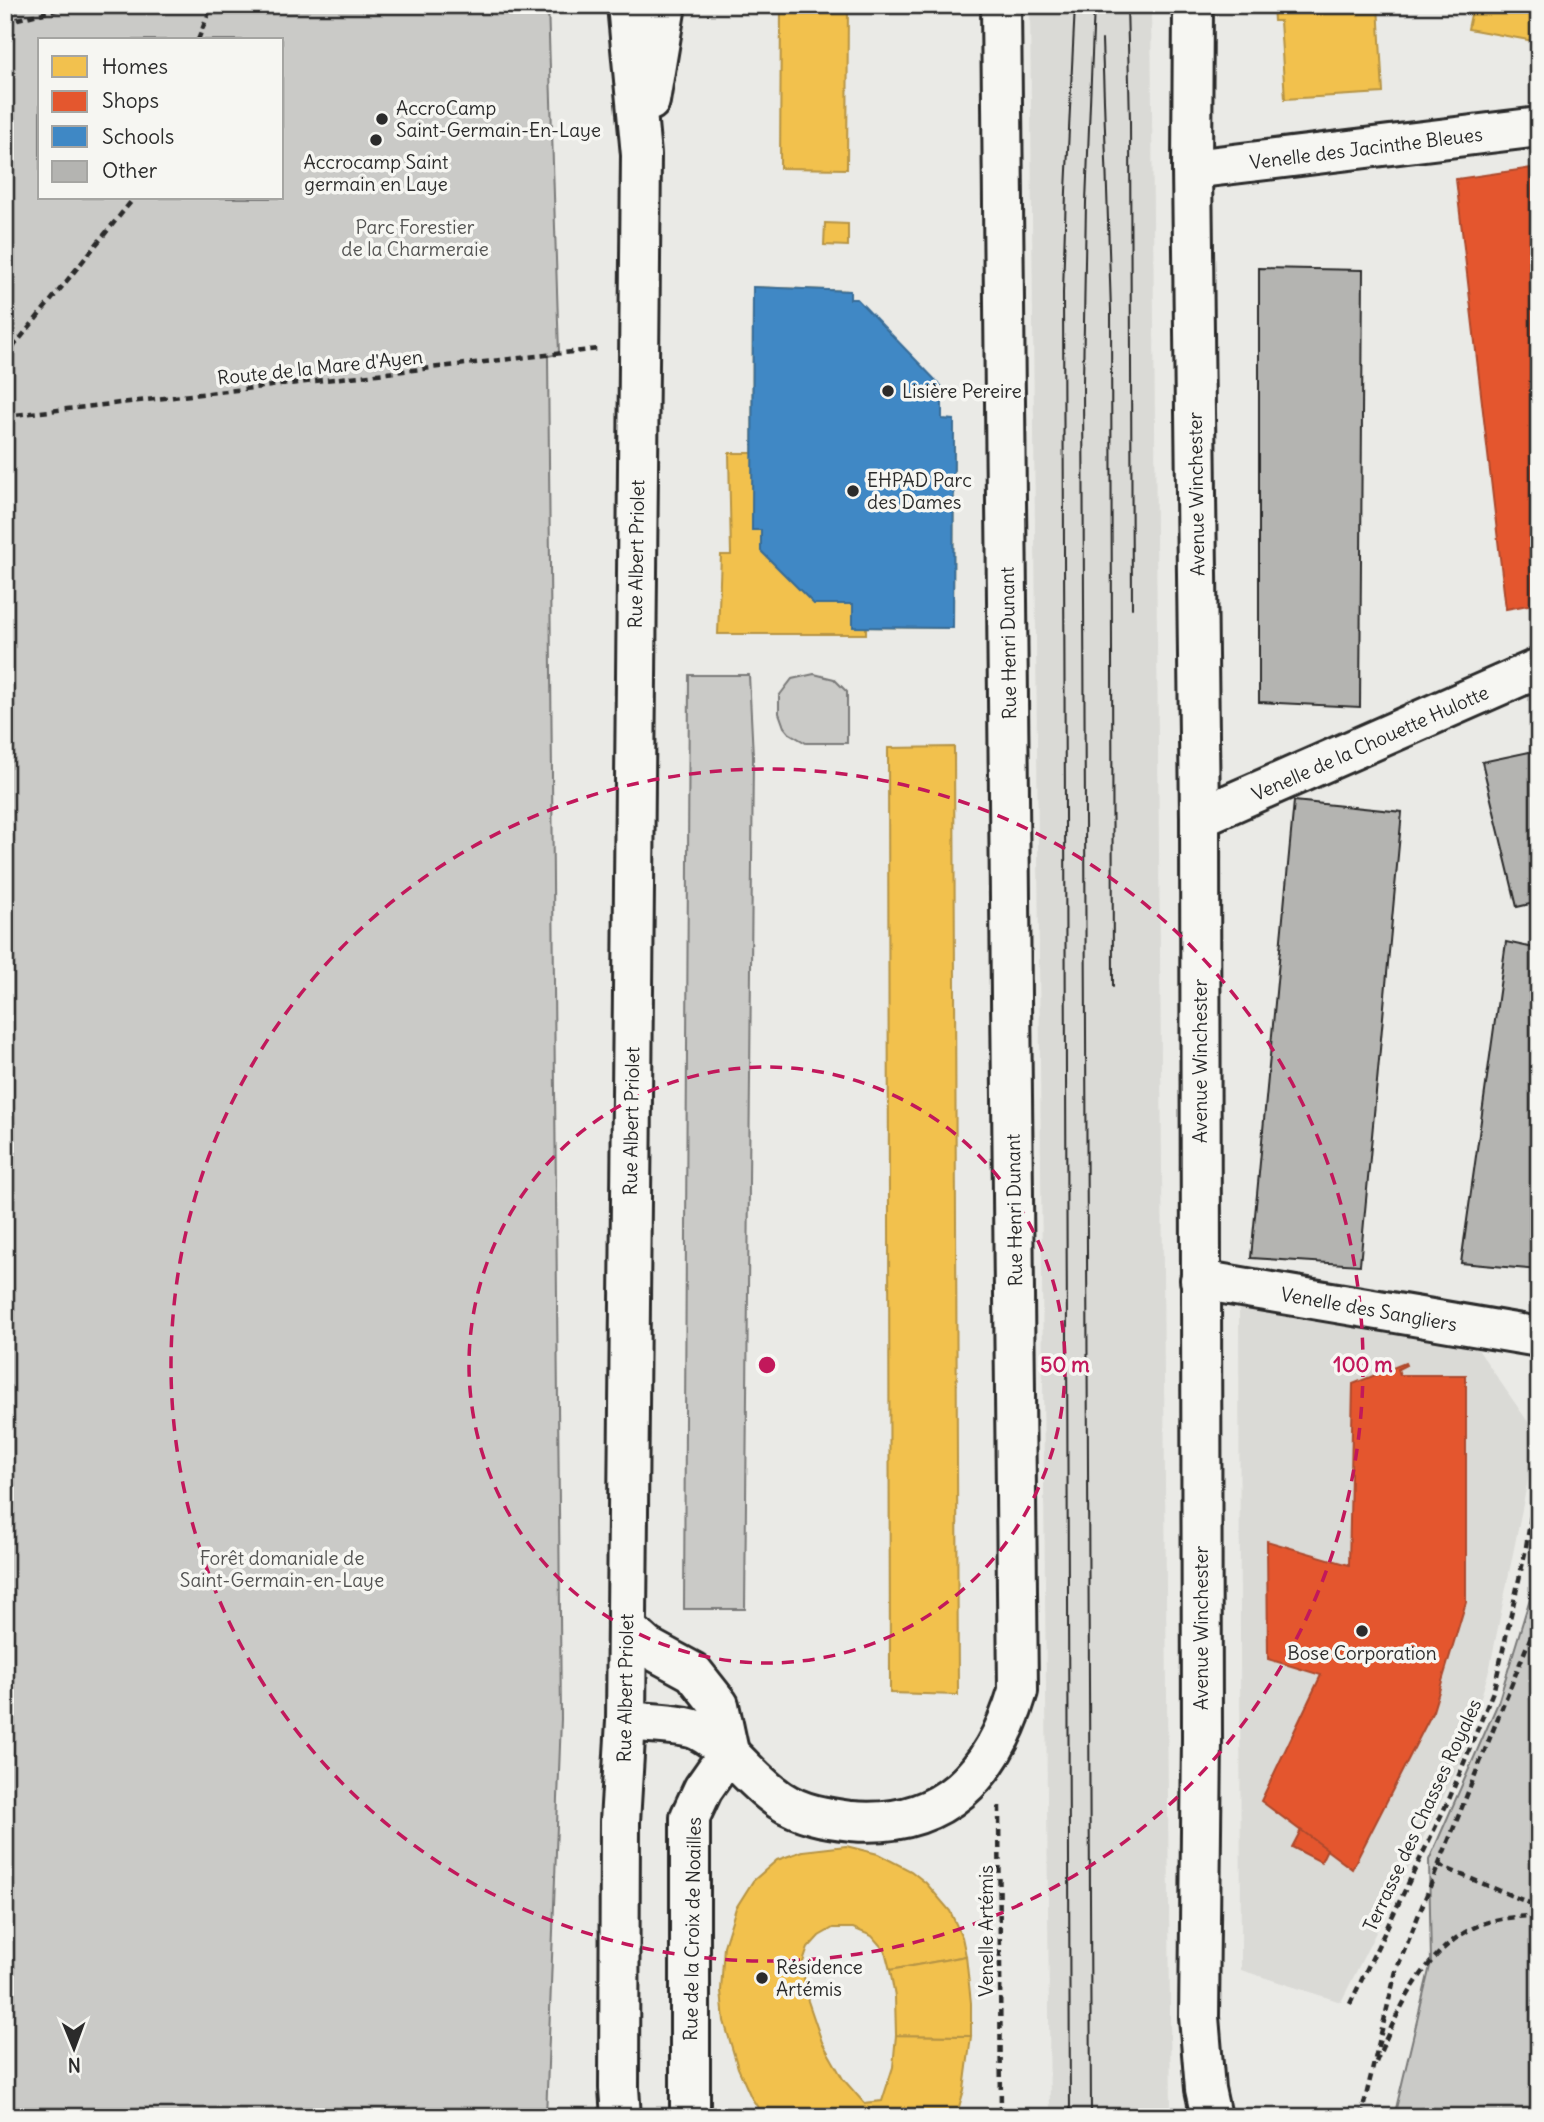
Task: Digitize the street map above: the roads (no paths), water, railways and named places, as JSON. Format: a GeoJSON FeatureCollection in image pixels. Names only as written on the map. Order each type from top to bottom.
{"type":"FeatureCollection","features":[{"type":"Feature","properties":{"kind":"street","name":"Rue Albert Priolet"},"geometry":{"type":"LineString","coordinates":[[618,2107],[621,1822],[626,1721],[641,155],[627,5]]}},
{"type":"Feature","properties":{"kind":"street","name":"Rue Albert Priolet"},"geometry":{"type":"LineString","coordinates":[[641,155],[666,5]]}},
{"type":"Feature","properties":{"kind":"street","name":"Rue Henri Dunant"},"geometry":{"type":"LineString","coordinates":[[626,1721],[697,1729],[729,1752],[780,1800],[802,1811],[831,1819],[892,1821],[928,1812],[953,1797],[976,1774],[997,1746],[1011,1717],[1018,1691],[1002,5]]}},
{"type":"Feature","properties":{"kind":"street","name":"Avenue Winchester"},"geometry":{"type":"LineString","coordinates":[[1193,5],[1192,169],[1200,817],[1202,1738],[1199,2017],[1205,2089],[1212,2117]]}},
{"type":"Feature","properties":{"kind":"street","name":"Venelle des Jacinthe Bleues"},"geometry":{"type":"LineString","coordinates":[[1192,169],[1539,127]]}},
{"type":"Feature","properties":{"kind":"street","name":"Venelle de la Chouette Hulotte"},"geometry":{"type":"LineString","coordinates":[[1200,817],[1539,668]]}},
{"type":"Feature","properties":{"kind":"street","name":"Venelle des Sangliers"},"geometry":{"type":"LineString","coordinates":[[1200,1280],[1539,1337]]}},
{"type":"Feature","properties":{"kind":"street"},"geometry":{"type":"LineString","coordinates":[[627,1629],[647,1647],[693,1672],[719,1706],[729,1752]]}},
{"type":"Feature","properties":{"kind":"street","name":"Rue de la Croix de Noailles"},"geometry":{"type":"LineString","coordinates":[[690,2117],[690,1817],[703,1789],[729,1752]]}},
{"type":"Feature","properties":{"kind":"tram line"},"geometry":{"type":"LineString","coordinates":[[1070,2117],[1063,293],[1075,5]]}},
{"type":"Feature","properties":{"kind":"tram line"},"geometry":{"type":"LineString","coordinates":[[1091,2117],[1083,383],[1086,202],[1094,5]]}},
{"type":"Feature","properties":{"kind":"tram line"},"geometry":{"type":"LineString","coordinates":[[1127,5],[1132,608]]}},
{"type":"Feature","properties":{"kind":"tram line"},"geometry":{"type":"LineString","coordinates":[[1102,40],[1111,310],[1113,987]]}},
{"type":"Feature","properties":{"kind":"place","name":"AccroCamp Saint-Germain-En-Laye"},"geometry":{"type":"Point","coordinates":[382,119]}},
{"type":"Feature","properties":{"kind":"place","name":"Accrocamp Saint germain en Laye"},"geometry":{"type":"Point","coordinates":[376,140]}},
{"type":"Feature","properties":{"kind":"place","name":"Lisière Pereire"},"geometry":{"type":"Point","coordinates":[888,391]}},
{"type":"Feature","properties":{"kind":"place","name":"EHPAD Parc des Dames"},"geometry":{"type":"Point","coordinates":[853,491]}},
{"type":"Feature","properties":{"kind":"place","name":"Bose Corporation"},"geometry":{"type":"Point","coordinates":[1362,1631]}},
{"type":"Feature","properties":{"kind":"place","name":"Résidence Artémis"},"geometry":{"type":"Point","coordinates":[762,1978]}},
{"type":"Feature","properties":{"kind":"park label","name":"Parc Forestier de la Charmeraie"},"geometry":{"type":"Point","coordinates":[415,238]}},
{"type":"Feature","properties":{"kind":"park label","name":"Forêt domaniale de Saint-Germain-en-Laye"},"geometry":{"type":"Point","coordinates":[282,1569]}}]}
